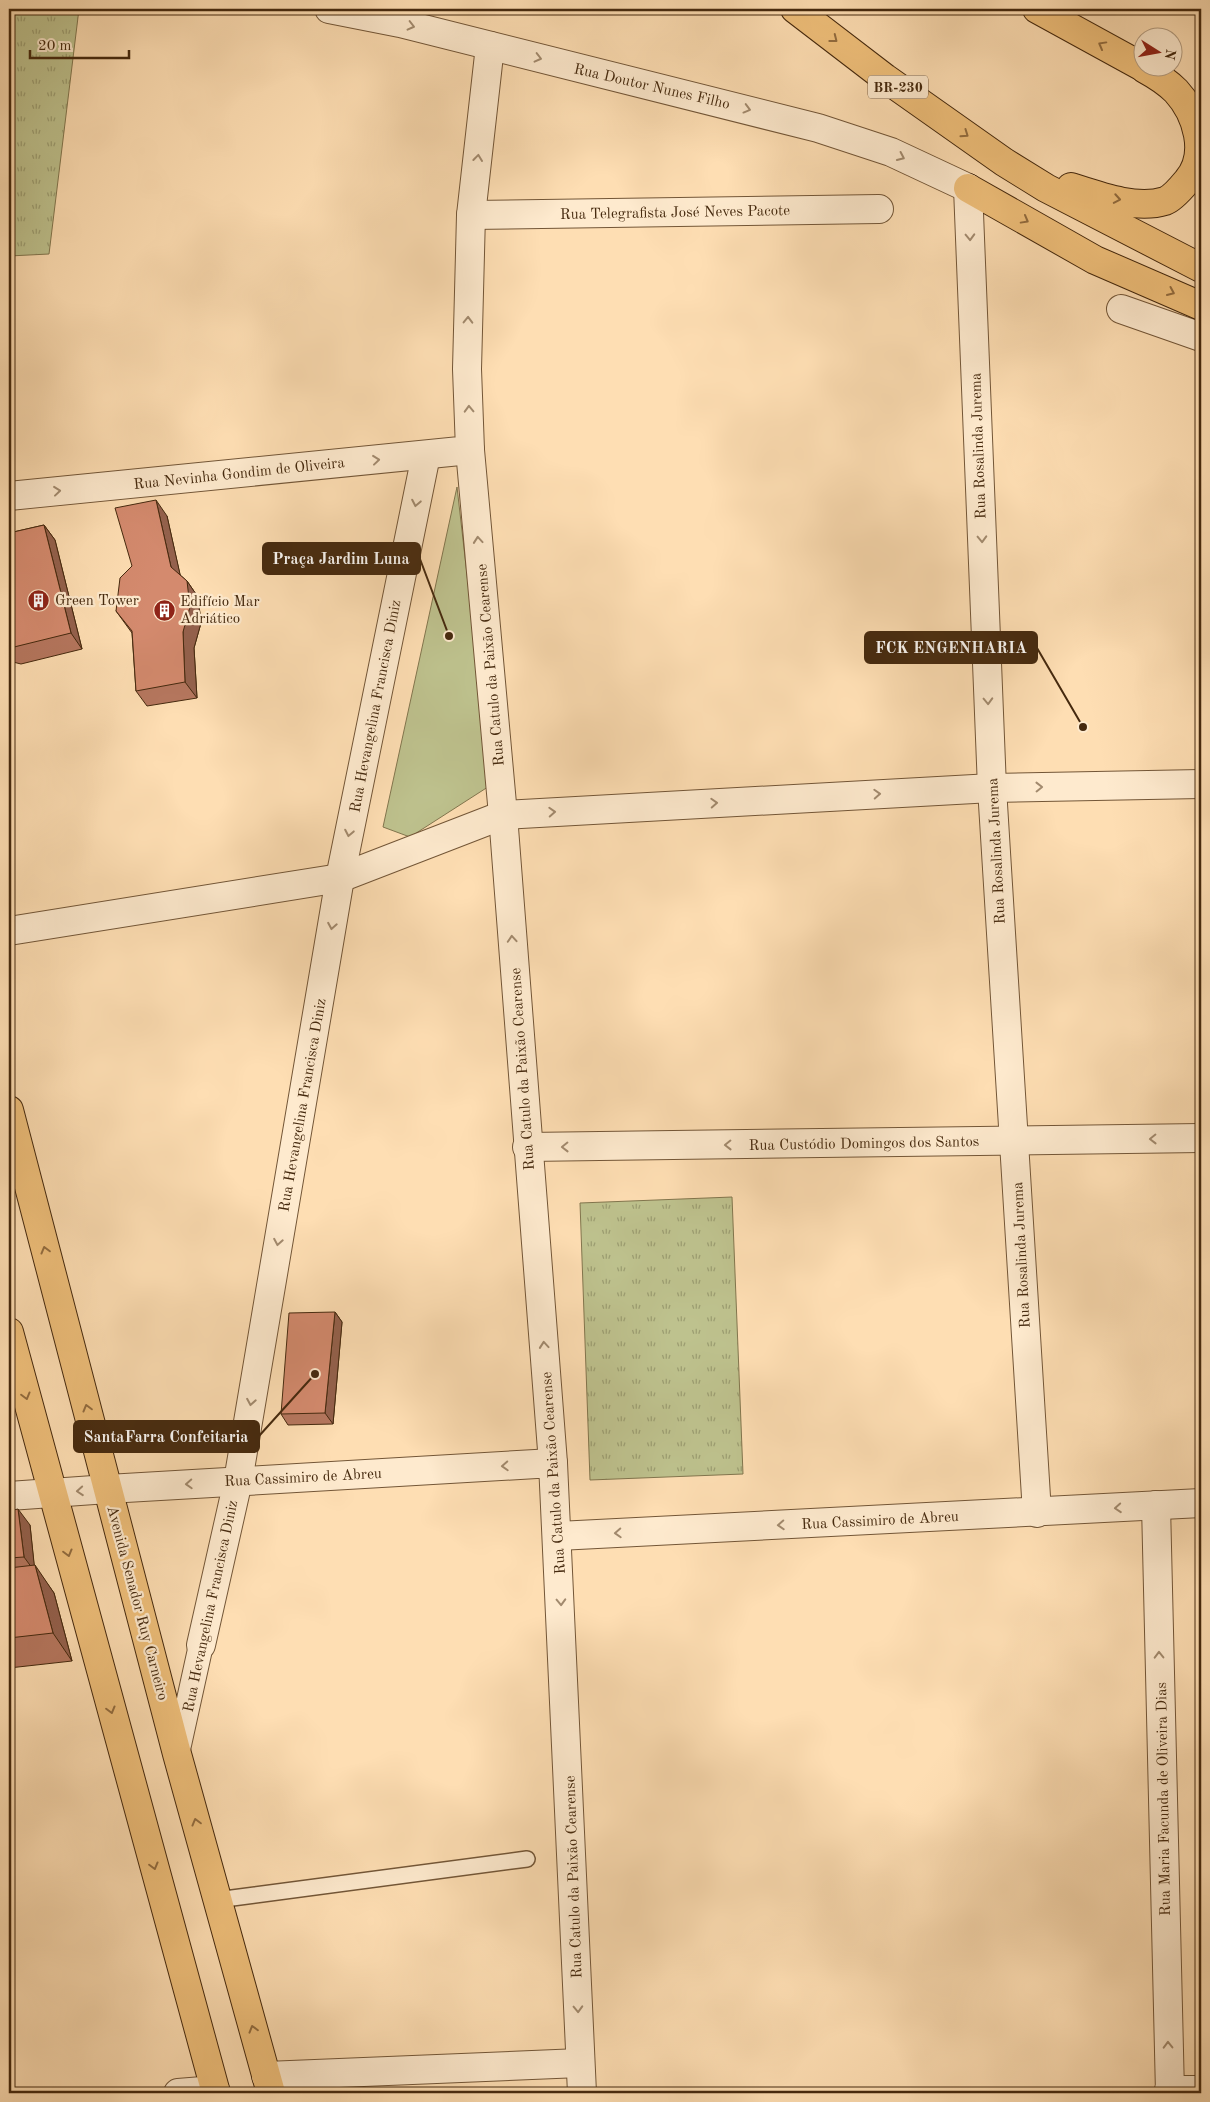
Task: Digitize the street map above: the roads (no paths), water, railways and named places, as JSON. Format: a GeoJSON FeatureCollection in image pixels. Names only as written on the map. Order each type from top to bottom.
{"type":"FeatureCollection","features":[{"type":"Feature","properties":{"kind":"main road","name":"BR-230"},"geometry":{"type":"LineString","coordinates":[[795,9],[885,78],[1004,162],[1046,188],[1201,268]]}},
{"type":"Feature","properties":{"kind":"main road"},"geometry":{"type":"LineString","coordinates":[[1037,9],[1132,62]]}},
{"type":"Feature","properties":{"kind":"main road"},"geometry":{"type":"LineString","coordinates":[[1004,162],[1100,196],[1140,204],[1166,201],[1193,174],[1200,150],[1199,137],[1187,106],[1176,91],[1161,78]]}},
{"type":"Feature","properties":{"kind":"main road"},"geometry":{"type":"LineString","coordinates":[[1163,78],[1201,96]]}},
{"type":"Feature","properties":{"kind":"main road"},"geometry":{"type":"LineString","coordinates":[[968,188],[1095,260],[1201,306]]}},
{"type":"Feature","properties":{"kind":"main road","name":"Avenida Senador Ruy Carneiro"},"geometry":{"type":"LineString","coordinates":[[9,1110],[177,1754],[269,2085]]}},
{"type":"Feature","properties":{"kind":"main road"},"geometry":{"type":"LineString","coordinates":[[9,1332],[215,2092]]}},
{"type":"Feature","properties":{"kind":"street","name":"Rua Doutor Nunes Filho"},"geometry":{"type":"LineString","coordinates":[[329,9],[400,23],[609,76],[678,91],[818,128],[891,152],[968,188]]}},
{"type":"Feature","properties":{"kind":"street","name":"Rua Catulo da Paixão Cearense"},"geometry":{"type":"LineString","coordinates":[[490,46],[471,215],[467,369],[470,450],[503,815],[527,1147],[554,1463],[582,2093]]}},
{"type":"Feature","properties":{"kind":"street","name":"Rua Rosalinda Jurema"},"geometry":{"type":"LineString","coordinates":[[968,188],[992,788],[1037,1513]]}},
{"type":"Feature","properties":{"kind":"street","name":"Rua Telegrafista José Neves Pacote"},"geometry":{"type":"LineString","coordinates":[[471,215],[879,209]]}},
{"type":"Feature","properties":{"kind":"street"},"geometry":{"type":"LineString","coordinates":[[1121,309],[1201,337]]}},
{"type":"Feature","properties":{"kind":"street","name":"Rua Nevinha Gondim de Oliveira"},"geometry":{"type":"LineString","coordinates":[[9,496],[470,450]]}},
{"type":"Feature","properties":{"kind":"street","name":"Rua Hevangelina Francisca Diniz"},"geometry":{"type":"LineString","coordinates":[[177,1754],[238,1481],[340,878],[426,455]]}},
{"type":"Feature","properties":{"kind":"street"},"geometry":{"type":"LineString","coordinates":[[9,931],[340,878],[503,815],[992,788],[1201,784]]}},
{"type":"Feature","properties":{"kind":"street","name":"Rua Custódio Domingos dos Santos"},"geometry":{"type":"LineString","coordinates":[[527,1147],[1201,1138]]}},
{"type":"Feature","properties":{"kind":"street","name":"Rua Cassimiro de Abreu"},"geometry":{"type":"LineString","coordinates":[[9,1496],[554,1463]]}},
{"type":"Feature","properties":{"kind":"street","name":"Rua Cassimiro de Abreu"},"geometry":{"type":"LineString","coordinates":[[558,1536],[1037,1513],[1201,1503]]}},
{"type":"Feature","properties":{"kind":"street","name":"Rua Maria Facunda de Oliveira Dias"},"geometry":{"type":"LineString","coordinates":[[1156,1505],[1169,2092]]}},
{"type":"Feature","properties":{"kind":"street"},"geometry":{"type":"LineString","coordinates":[[269,2085],[580,2063]]}},
{"type":"Feature","properties":{"kind":"street"},"geometry":{"type":"LineString","coordinates":[[1169,2092],[1201,2090]]}},
{"type":"Feature","properties":{"kind":"street"},"geometry":{"type":"LineString","coordinates":[[178,2093],[215,2092]]}},
{"type":"Feature","properties":{"kind":"lane"},"geometry":{"type":"LineString","coordinates":[[217,1900],[527,1859]]}},
{"type":"Feature","properties":{"kind":"place","name":"Green Tower"},"geometry":{"type":"Point","coordinates":[39,600]}},
{"type":"Feature","properties":{"kind":"place","name":"Edifício Mar Adriático"},"geometry":{"type":"Point","coordinates":[164,610]}},
{"type":"Feature","properties":{"kind":"place","name":"Praça Jardim Luna"},"geometry":{"type":"Point","coordinates":[449,636]}},
{"type":"Feature","properties":{"kind":"place","name":"FCK ENGENHARIA"},"geometry":{"type":"Point","coordinates":[1083,727]}},
{"type":"Feature","properties":{"kind":"place","name":"SantaFarra Confeitaria"},"geometry":{"type":"Point","coordinates":[315,1374]}}]}
